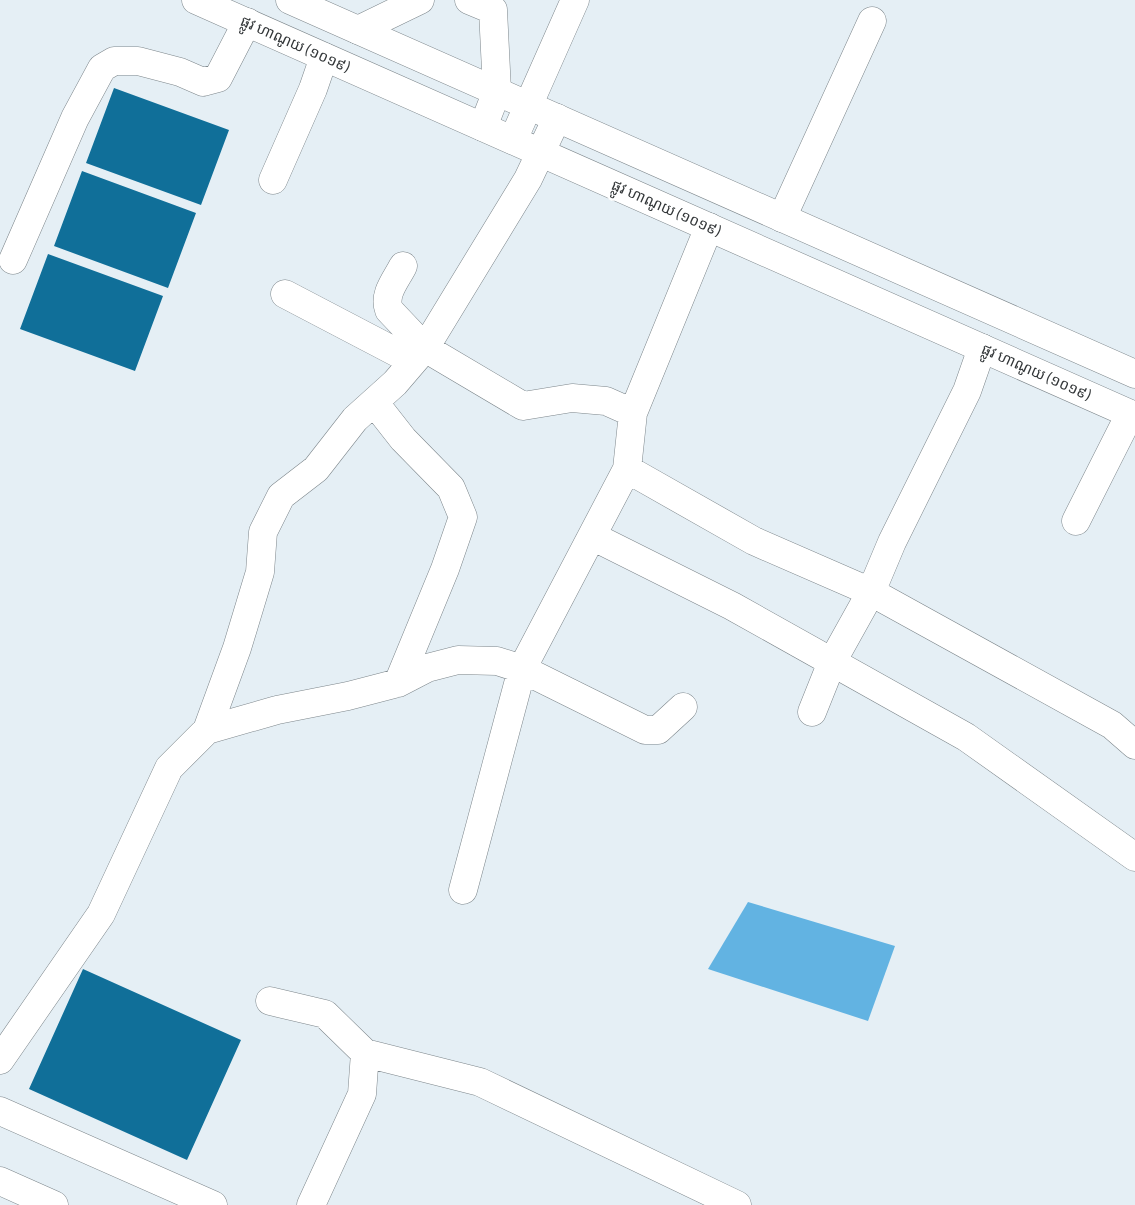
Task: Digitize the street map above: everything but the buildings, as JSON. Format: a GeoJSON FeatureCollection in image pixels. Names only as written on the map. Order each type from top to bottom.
{"type":"FeatureCollection","features":[{"type":"Feature","properties":{"kind":"street","name":"ផ្លូវ ហាណូយ (១០១៩)"},"geometry":{"type":"LineString","coordinates":[[196,0],[1132,415]]}},
{"type":"Feature","properties":{"kind":"street"},"geometry":{"type":"LineString","coordinates":[[290,0],[1135,374]]}},
{"type":"Feature","properties":{"kind":"street"},"geometry":{"type":"LineString","coordinates":[[358,30],[420,0]]}},
{"type":"Feature","properties":{"kind":"street"},"geometry":{"type":"LineString","coordinates":[[469,0],[492,10],[497,91],[483,127]]}},
{"type":"Feature","properties":{"kind":"street"},"geometry":{"type":"LineString","coordinates":[[513,140],[575,0]]}},
{"type":"Feature","properties":{"kind":"street"},"geometry":{"type":"LineString","coordinates":[[782,218],[872,21]]}},
{"type":"Feature","properties":{"kind":"street"},"geometry":{"type":"LineString","coordinates":[[13,260],[75,118],[102,68],[114,60],[138,61],[180,72],[203,82],[218,78],[247,22]]}},
{"type":"Feature","properties":{"kind":"street"},"geometry":{"type":"LineString","coordinates":[[272,180],[313,89],[324,57]]}},
{"type":"Feature","properties":{"kind":"street"},"geometry":{"type":"LineString","coordinates":[[0,1060],[101,914],[169,768],[207,730],[237,648],[260,572],[263,532],[281,496],[316,468],[355,420],[395,383],[419,354],[474,269],[542,153],[557,118]]}},
{"type":"Feature","properties":{"kind":"street"},"geometry":{"type":"LineString","coordinates":[[463,890],[522,669],[628,469],[633,414],[709,227]]}},
{"type":"Feature","properties":{"kind":"street"},"geometry":{"type":"LineString","coordinates":[[403,266],[387,296],[387,304],[389,310],[419,354]]}},
{"type":"Feature","properties":{"kind":"street"},"geometry":{"type":"LineString","coordinates":[[285,294],[419,354],[523,406],[572,398],[606,401],[633,414]]}},
{"type":"Feature","properties":{"kind":"street"},"geometry":{"type":"LineString","coordinates":[[812,712],[832,662],[871,592],[892,542],[967,391],[982,348]]}},
{"type":"Feature","properties":{"kind":"street"},"geometry":{"type":"LineString","coordinates":[[374,402],[403,439],[451,488],[463,517],[445,569],[398,683]]}},
{"type":"Feature","properties":{"kind":"street"},"geometry":{"type":"LineString","coordinates":[[1076,521],[1132,415]]}},
{"type":"Feature","properties":{"kind":"street"},"geometry":{"type":"LineString","coordinates":[[628,469],[754,541],[871,592],[1112,725],[1135,745]]}},
{"type":"Feature","properties":{"kind":"street"},"geometry":{"type":"LineString","coordinates":[[592,536],[732,606],[966,737],[1135,857]]}},
{"type":"Feature","properties":{"kind":"street"},"geometry":{"type":"LineString","coordinates":[[207,730],[277,710],[348,696],[398,683],[427,668],[458,660],[497,661],[522,669],[646,730],[658,730],[684,707]]}},
{"type":"Feature","properties":{"kind":"street"},"geometry":{"type":"LineString","coordinates":[[270,1001],[325,1014],[365,1053],[480,1082],[737,1205]]}},
{"type":"Feature","properties":{"kind":"street"},"geometry":{"type":"LineString","coordinates":[[311,1205],[362,1094],[365,1053]]}},
{"type":"Feature","properties":{"kind":"street"},"geometry":{"type":"LineString","coordinates":[[0,1111],[213,1205]]}},
{"type":"Feature","properties":{"kind":"street"},"geometry":{"type":"LineString","coordinates":[[0,1181],[54,1205]]}},
{"type":"Feature","properties":{"kind":"water"},"geometry":{"type":"Polygon","coordinates":[[[748,902],[895,946],[868,1021],[708,969],[748,902]]]}}]}
